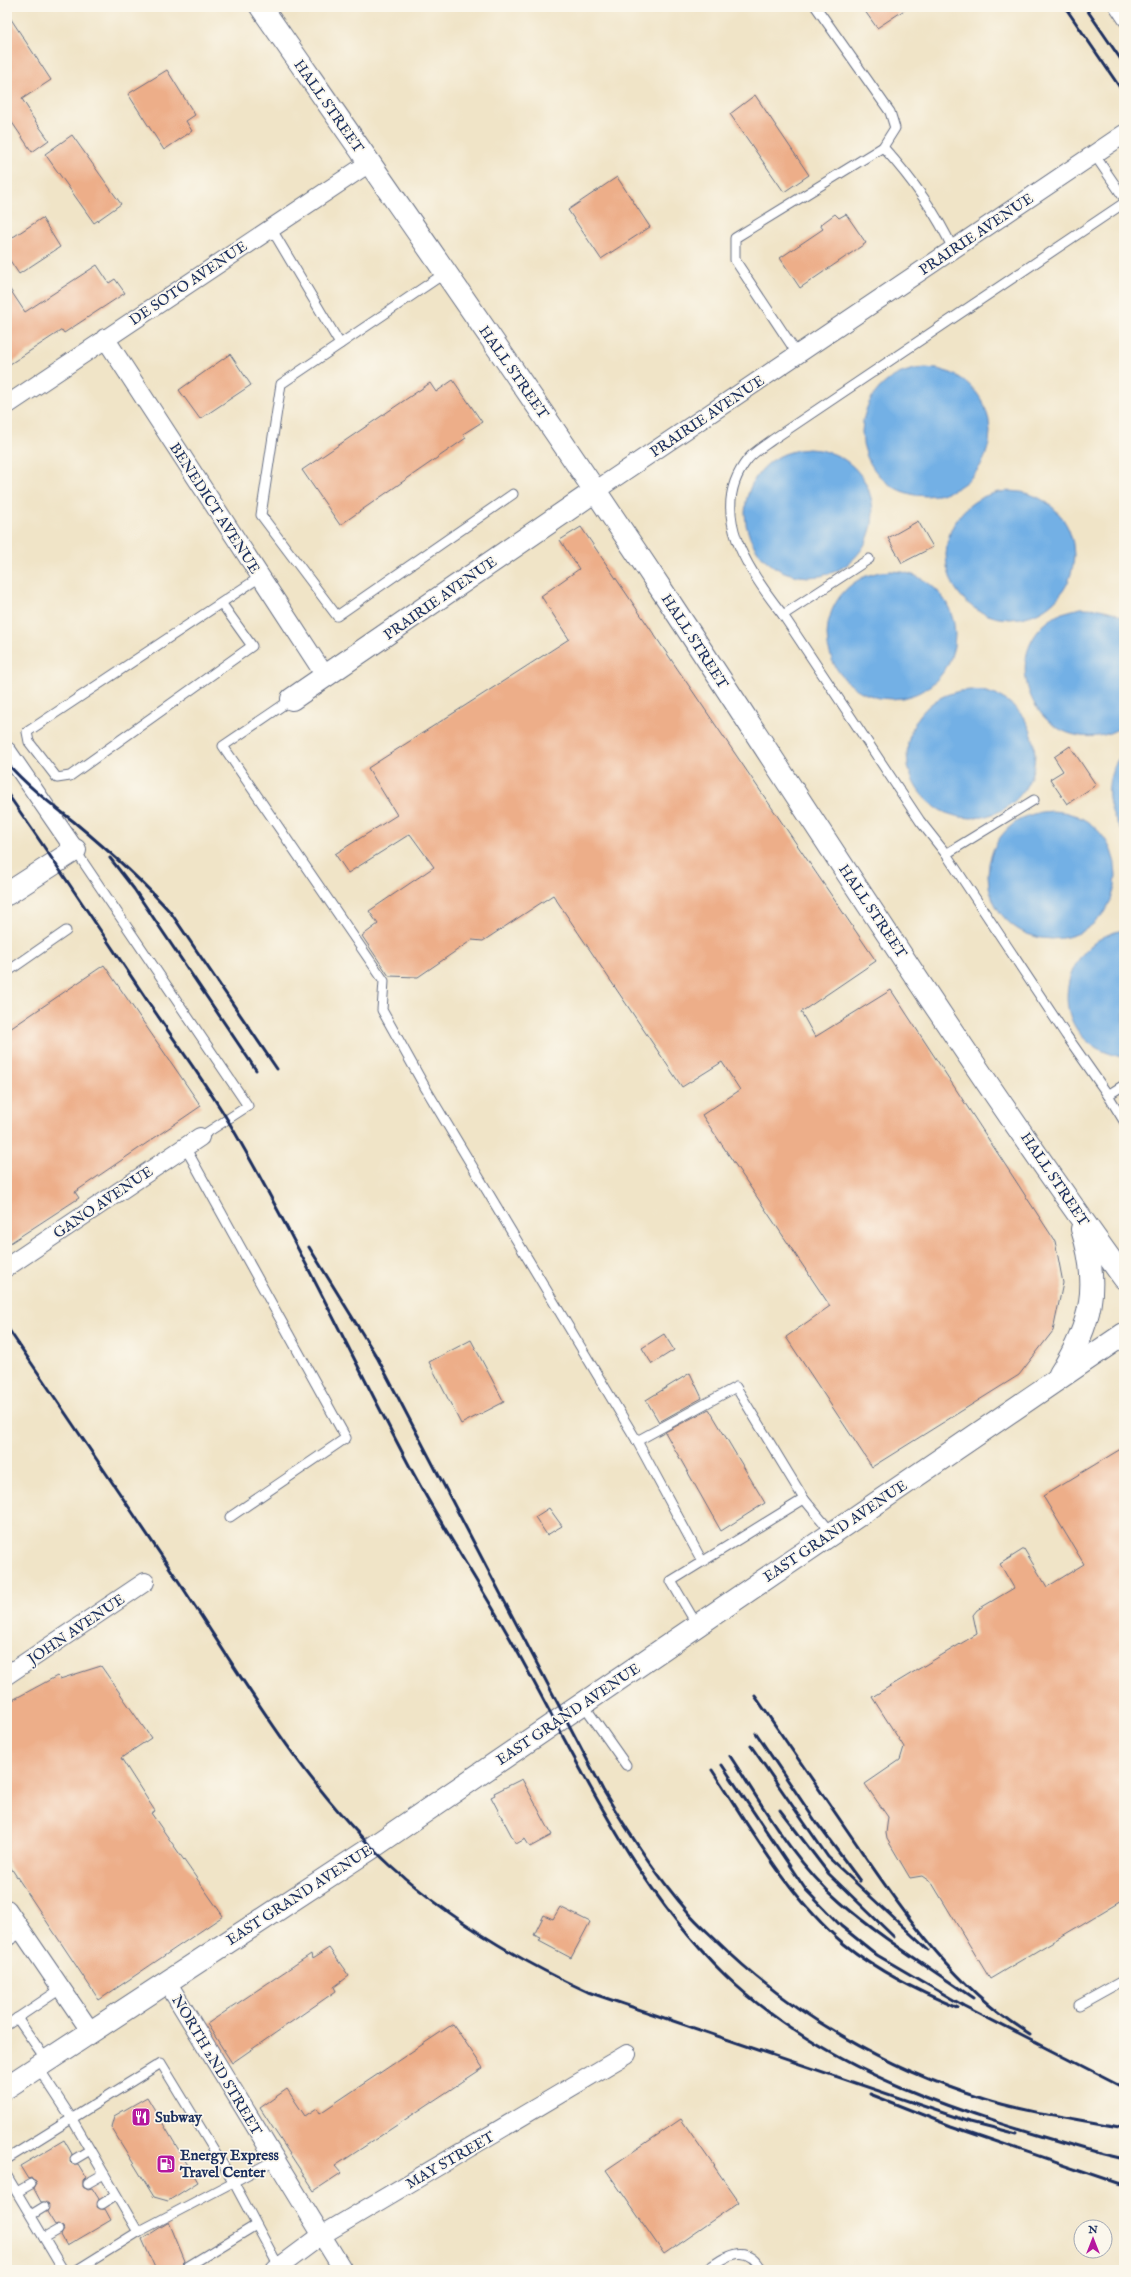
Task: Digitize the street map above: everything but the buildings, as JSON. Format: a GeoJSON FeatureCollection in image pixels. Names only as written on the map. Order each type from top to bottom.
{"type":"FeatureCollection","features":[{"type":"Feature","properties":{"kind":"main road","name":"HALL STREET"},"geometry":{"type":"LineString","coordinates":[[261,7],[595,490],[832,851],[1078,1214],[1124,1278]]}},
{"type":"Feature","properties":{"kind":"main road","name":"PRAIRIE AVENUE"},"geometry":{"type":"LineString","coordinates":[[292,700],[595,490]]}},
{"type":"Feature","properties":{"kind":"main road"},"geometry":{"type":"LineString","coordinates":[[7,894],[75,850]]}},
{"type":"Feature","properties":{"kind":"main road"},"geometry":{"type":"LineString","coordinates":[[1056,1379],[1081,1335],[1092,1293],[1092,1270],[1078,1214]]}},
{"type":"Feature","properties":{"kind":"main road","name":"EAST GRAND AVENUE"},"geometry":{"type":"LineString","coordinates":[[7,2087],[372,1847],[1124,1334]]}},
{"type":"Feature","properties":{"kind":"street","name":"PRAIRIE AVENUE"},"geometry":{"type":"LineString","coordinates":[[595,490],[1124,134]]}},
{"type":"Feature","properties":{"kind":"street","name":"DE SOTO AVENUE"},"geometry":{"type":"LineString","coordinates":[[7,405],[105,338],[369,163]]}},
{"type":"Feature","properties":{"kind":"street","name":"BENEDICT AVENUE"},"geometry":{"type":"LineString","coordinates":[[105,338],[260,578],[326,677]]}},
{"type":"Feature","properties":{"kind":"street"},"geometry":{"type":"LineString","coordinates":[[7,751],[75,850]]}},
{"type":"Feature","properties":{"kind":"street","name":"GANO AVENUE"},"geometry":{"type":"LineString","coordinates":[[7,1267],[200,1137]]}},
{"type":"Feature","properties":{"kind":"street","name":"JOHN AVENUE"},"geometry":{"type":"LineString","coordinates":[[7,1675],[145,1582]]}},
{"type":"Feature","properties":{"kind":"street"},"geometry":{"type":"LineString","coordinates":[[7,1909],[91,2032]]}},
{"type":"Feature","properties":{"kind":"street","name":"NORTH 2ND STREET"},"geometry":{"type":"LineString","coordinates":[[167,1982],[343,2270]]}},
{"type":"Feature","properties":{"kind":"street","name":"MAY STREET"},"geometry":{"type":"LineString","coordinates":[[277,2268],[322,2236],[627,2054]]}},
{"type":"Feature","properties":{"kind":"lane"},"geometry":{"type":"LineString","coordinates":[[798,354],[735,260],[735,238],[883,147],[895,128],[890,112],[816,7]]}},
{"type":"Feature","properties":{"kind":"lane"},"geometry":{"type":"LineString","coordinates":[[1114,7],[1124,22]]}},
{"type":"Feature","properties":{"kind":"lane"},"geometry":{"type":"LineString","coordinates":[[883,147],[901,167],[941,222],[954,249]]}},
{"type":"Feature","properties":{"kind":"lane"},"geometry":{"type":"LineString","coordinates":[[1094,154],[1124,198]]}},
{"type":"Feature","properties":{"kind":"lane"},"geometry":{"type":"LineString","coordinates":[[1124,203],[772,440],[749,458],[737,476],[731,497],[731,523],[738,547],[765,592],[783,615],[920,822],[946,854],[1124,1121]]}},
{"type":"Feature","properties":{"kind":"lane"},"geometry":{"type":"LineString","coordinates":[[271,228],[340,344]]}},
{"type":"Feature","properties":{"kind":"lane"},"geometry":{"type":"LineString","coordinates":[[445,273],[281,384],[261,515],[337,616],[513,494]]}},
{"type":"Feature","properties":{"kind":"lane"},"geometry":{"type":"LineString","coordinates":[[783,615],[869,559]]}},
{"type":"Feature","properties":{"kind":"lane"},"geometry":{"type":"LineString","coordinates":[[222,604],[252,646],[70,776],[57,778],[29,742],[28,732],[260,578]]}},
{"type":"Feature","properties":{"kind":"lane"},"geometry":{"type":"LineString","coordinates":[[292,700],[223,746],[384,981],[382,1010],[426,1089],[637,1441],[702,1561]]}},
{"type":"Feature","properties":{"kind":"lane"},"geometry":{"type":"LineString","coordinates":[[946,854],[1034,800]]}},
{"type":"Feature","properties":{"kind":"lane"},"geometry":{"type":"LineString","coordinates":[[75,850],[248,1106],[200,1137]]}},
{"type":"Feature","properties":{"kind":"lane"},"geometry":{"type":"LineString","coordinates":[[7,972],[66,931]]}},
{"type":"Feature","properties":{"kind":"lane"},"geometry":{"type":"LineString","coordinates":[[1108,1095],[1124,1084]]}},
{"type":"Feature","properties":{"kind":"lane"},"geometry":{"type":"LineString","coordinates":[[185,1147],[346,1438],[230,1518]]}},
{"type":"Feature","properties":{"kind":"lane"},"geometry":{"type":"LineString","coordinates":[[637,1441],[736,1387],[804,1499],[832,1533]]}},
{"type":"Feature","properties":{"kind":"lane"},"geometry":{"type":"LineString","coordinates":[[697,1626],[671,1581],[804,1499]]}},
{"type":"Feature","properties":{"kind":"lane"},"geometry":{"type":"LineString","coordinates":[[583,1704],[626,1765]]}},
{"type":"Feature","properties":{"kind":"lane"},"geometry":{"type":"LineString","coordinates":[[7,1942],[23,1932]]}},
{"type":"Feature","properties":{"kind":"lane"},"geometry":{"type":"LineString","coordinates":[[1080,2005],[1124,1980]]}},
{"type":"Feature","properties":{"kind":"lane"},"geometry":{"type":"LineString","coordinates":[[7,2025],[62,1988]]}},
{"type":"Feature","properties":{"kind":"lane"},"geometry":{"type":"LineString","coordinates":[[17,2018],[72,2119],[138,2232]]}},
{"type":"Feature","properties":{"kind":"lane"},"geometry":{"type":"LineString","coordinates":[[7,2159],[161,2063],[233,2181],[277,2268]]}},
{"type":"Feature","properties":{"kind":"lane"},"geometry":{"type":"LineString","coordinates":[[75,2159],[90,2150]]}},
{"type":"Feature","properties":{"kind":"lane"},"geometry":{"type":"LineString","coordinates":[[77,2270],[138,2232],[275,2160]]}},
{"type":"Feature","properties":{"kind":"lane"},"geometry":{"type":"LineString","coordinates":[[88,2183],[104,2174]]}},
{"type":"Feature","properties":{"kind":"lane"},"geometry":{"type":"LineString","coordinates":[[7,2176],[63,2270]]}},
{"type":"Feature","properties":{"kind":"lane"},"geometry":{"type":"LineString","coordinates":[[17,2192],[31,2184]]}},
{"type":"Feature","properties":{"kind":"lane"},"geometry":{"type":"LineString","coordinates":[[102,2204],[116,2195]]}},
{"type":"Feature","properties":{"kind":"lane"},"geometry":{"type":"LineString","coordinates":[[31,2215],[44,2207]]}},
{"type":"Feature","properties":{"kind":"lane"},"geometry":{"type":"LineString","coordinates":[[187,2267],[256,2225]]}},
{"type":"Feature","properties":{"kind":"lane"},"geometry":{"type":"LineString","coordinates":[[44,2238],[58,2230]]}},
{"type":"Feature","properties":{"kind":"lane"},"geometry":{"type":"LineString","coordinates":[[706,2270],[727,2256],[743,2253],[756,2259],[762,2270]]}},
{"type":"Feature","properties":{"kind":"water"},"geometry":{"type":"Polygon","coordinates":[[[920,368],[932,368],[951,373],[967,382],[976,391],[985,407],[989,420],[989,444],[985,457],[976,473],[967,482],[945,493],[932,496],[920,496],[901,491],[885,482],[876,473],[865,451],[862,438],[862,426],[867,407],[876,391],[885,382],[907,371],[920,368]]]}},
{"type":"Feature","properties":{"kind":"water"},"geometry":{"type":"Polygon","coordinates":[[[815,449],[839,456],[850,463],[859,472],[868,488],[872,500],[872,526],[866,543],[859,554],[850,563],[839,570],[822,576],[803,577],[779,570],[768,563],[759,554],[752,543],[746,526],[745,507],[752,483],[759,472],[768,463],[779,456],[796,450],[815,449]]]}},
{"type":"Feature","properties":{"kind":"water"},"geometry":{"type":"Polygon","coordinates":[[[1016,491],[1040,498],[1051,505],[1060,514],[1069,530],[1073,542],[1073,568],[1067,585],[1060,596],[1051,605],[1040,612],[1023,618],[1004,619],[980,612],[969,605],[960,596],[953,585],[947,568],[946,549],[953,525],[960,514],[969,505],[980,498],[997,492],[1016,491]]]}},
{"type":"Feature","properties":{"kind":"water"},"geometry":{"type":"Polygon","coordinates":[[[897,571],[921,578],[932,585],[941,594],[950,610],[954,622],[954,648],[948,665],[941,676],[932,685],[921,692],[904,698],[885,699],[861,692],[850,685],[841,676],[834,665],[828,648],[827,629],[834,605],[841,594],[850,585],[861,578],[878,572],[897,571]]]}},
{"type":"Feature","properties":{"kind":"water"},"geometry":{"type":"Polygon","coordinates":[[[1080,608],[1103,610],[1124,618],[1124,726],[1104,735],[1078,736],[1056,727],[1040,712],[1029,692],[1025,669],[1029,647],[1041,628],[1062,613],[1080,608]]]}},
{"type":"Feature","properties":{"kind":"water"},"geometry":{"type":"Polygon","coordinates":[[[965,690],[977,690],[996,695],[1007,701],[1020,713],[1030,729],[1034,742],[1034,766],[1030,779],[1024,790],[1012,803],[990,815],[977,818],[965,818],[946,813],[935,807],[922,795],[910,773],[907,760],[907,748],[912,729],[918,718],[930,705],[952,693],[965,690]]]}},
{"type":"Feature","properties":{"kind":"water"},"geometry":{"type":"Polygon","coordinates":[[[1124,751],[1124,834],[1117,824],[1113,814],[1110,803],[1109,781],[1117,761],[1124,751]]]}},
{"type":"Feature","properties":{"kind":"water"},"geometry":{"type":"Polygon","coordinates":[[[1046,811],[1058,811],[1077,816],[1093,825],[1102,834],[1111,850],[1115,863],[1115,887],[1111,900],[1102,916],[1093,925],[1071,936],[1058,939],[1046,939],[1027,934],[1011,925],[1002,916],[991,894],[988,881],[988,869],[993,850],[1002,834],[1011,825],[1033,814],[1046,811]]]}},
{"type":"Feature","properties":{"kind":"water"},"geometry":{"type":"Polygon","coordinates":[[[1124,930],[1124,1058],[1101,1050],[1088,1042],[1075,1027],[1069,1010],[1067,993],[1071,976],[1079,959],[1091,946],[1106,936],[1124,930]]]}},
{"type":"Feature","properties":{"kind":"railway"},"geometry":{"type":"LineString","coordinates":[[1065,7],[1123,92]]}},
{"type":"Feature","properties":{"kind":"railway"},"geometry":{"type":"LineString","coordinates":[[1085,7],[1124,64]]}},
{"type":"Feature","properties":{"kind":"railway"},"geometry":{"type":"LineString","coordinates":[[7,763],[47,801],[73,821],[124,865],[171,913],[277,1069]]}},
{"type":"Feature","properties":{"kind":"railway"},"geometry":{"type":"LineString","coordinates":[[7,793],[201,1078],[230,1124],[300,1252],[411,1469],[434,1511],[507,1633],[604,1813],[659,1898],[691,1939],[726,1976],[766,2010],[809,2040],[854,2065],[901,2087],[949,2106],[1049,2139],[1099,2153]]}},
{"type":"Feature","properties":{"kind":"railway"},"geometry":{"type":"LineString","coordinates":[[110,858],[134,889],[256,1070]]}},
{"type":"Feature","properties":{"kind":"railway"},"geometry":{"type":"LineString","coordinates":[[309,1247],[378,1359],[603,1790],[653,1868],[691,1916],[746,1968],[777,1993],[808,2015],[876,2055],[911,2072],[984,2099],[1036,2112],[1124,2128]]}},
{"type":"Feature","properties":{"kind":"railway"},"geometry":{"type":"LineString","coordinates":[[7,1327],[160,1553],[253,1696],[304,1768],[360,1835],[391,1866],[413,1885],[460,1920],[510,1952],[588,1992],[970,2122],[1017,2134]]}},
{"type":"Feature","properties":{"kind":"railway"},"geometry":{"type":"LineString","coordinates":[[755,1696],[876,1873],[934,1950],[978,1996],[1030,2035]]}},
{"type":"Feature","properties":{"kind":"railway"},"geometry":{"type":"LineString","coordinates":[[756,1733],[816,1822],[860,1881]]}},
{"type":"Feature","properties":{"kind":"railway"},"geometry":{"type":"LineString","coordinates":[[751,1746],[828,1857],[928,1950]]}},
{"type":"Feature","properties":{"kind":"railway"},"geometry":{"type":"LineString","coordinates":[[730,1756],[780,1833],[823,1886],[872,1928],[973,1998]]}},
{"type":"Feature","properties":{"kind":"railway"},"geometry":{"type":"LineString","coordinates":[[722,1765],[806,1890],[841,1926],[877,1955],[964,2006],[1124,2088]]}},
{"type":"Feature","properties":{"kind":"railway"},"geometry":{"type":"LineString","coordinates":[[712,1770],[772,1862],[806,1906],[824,1926],[857,1954],[885,1972],[928,1995],[958,2008]]}},
{"type":"Feature","properties":{"kind":"railway"},"geometry":{"type":"LineString","coordinates":[[780,1810],[829,1874],[894,1937]]}},
{"type":"Feature","properties":{"kind":"railway"},"geometry":{"type":"LineString","coordinates":[[870,2094],[951,2126],[1124,2185]]}},
{"type":"Feature","properties":{"kind":"railway"},"geometry":{"type":"LineString","coordinates":[[1095,2152],[1124,2159]]}},
{"type":"Feature","properties":{"kind":"place","name":"Subway"},"geometry":{"type":"Point","coordinates":[141,2117]}},
{"type":"Feature","properties":{"kind":"place","name":"Energy Express Travel Center"},"geometry":{"type":"Point","coordinates":[166,2164]}}]}
